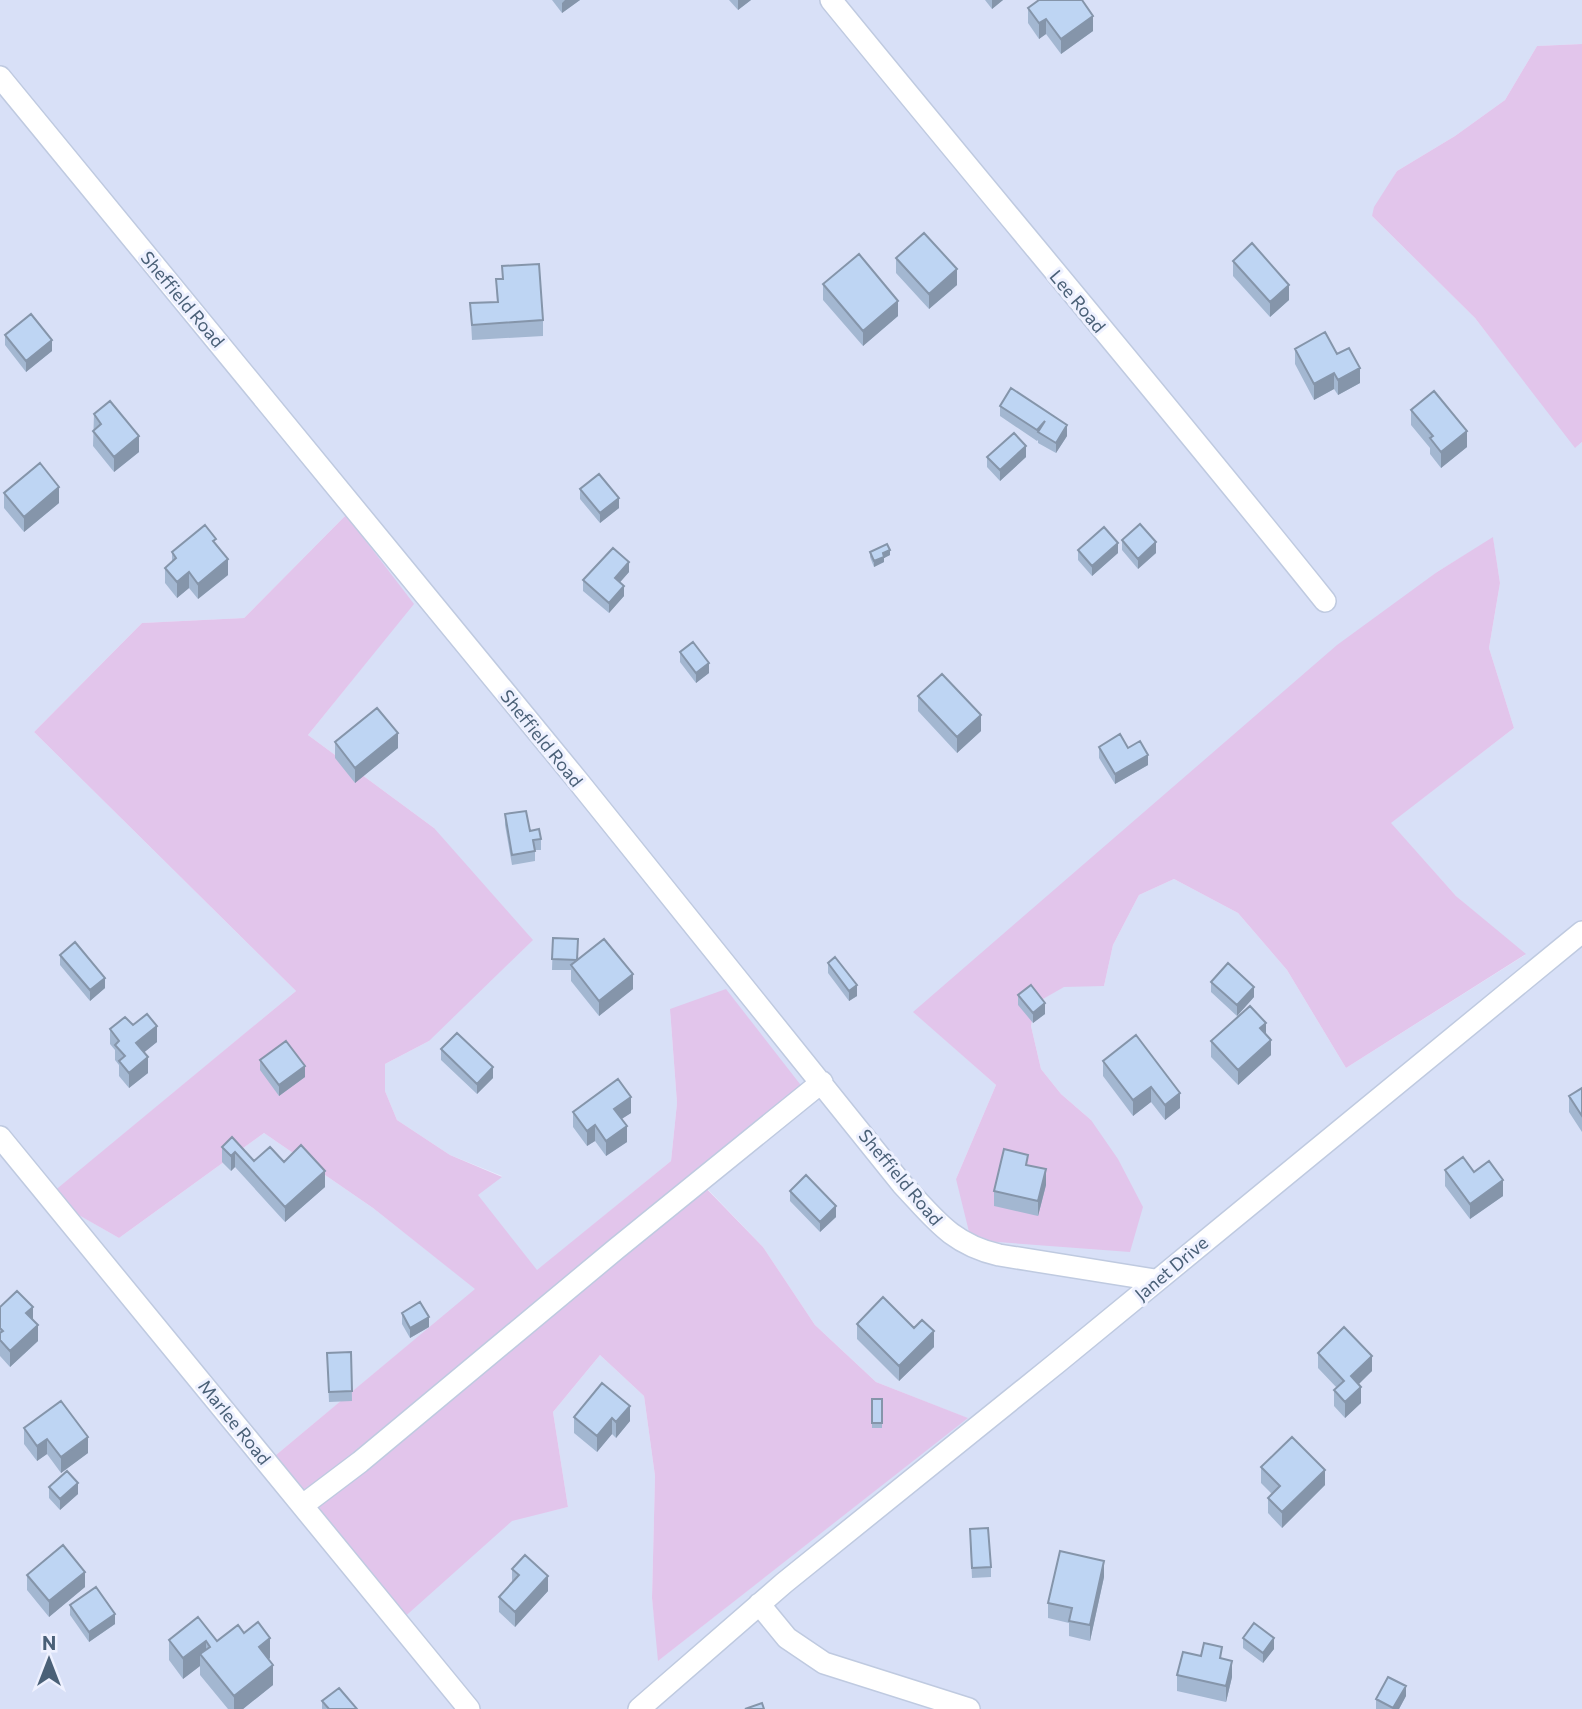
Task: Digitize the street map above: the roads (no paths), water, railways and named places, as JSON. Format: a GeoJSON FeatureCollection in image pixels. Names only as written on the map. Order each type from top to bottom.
{"type":"FeatureCollection","features":[{"type":"Feature","properties":{"kind":"street","name":"Lee Road"},"geometry":{"type":"LineString","coordinates":[[831,0],[1325,601]]}},
{"type":"Feature","properties":{"kind":"street","name":"Sheffield Road"},"geometry":{"type":"LineString","coordinates":[[0,77],[822,1082],[902,1184],[946,1230],[979,1251],[1155,1280]]}},
{"type":"Feature","properties":{"kind":"street","name":"Janet Drive"},"geometry":{"type":"LineString","coordinates":[[760,1604],[1582,932]]}},
{"type":"Feature","properties":{"kind":"street"},"geometry":{"type":"LineString","coordinates":[[303,1505],[360,1462],[822,1082]]}},
{"type":"Feature","properties":{"kind":"street","name":"Marlee Road"},"geometry":{"type":"LineString","coordinates":[[0,1137],[469,1709]]}},
{"type":"Feature","properties":{"kind":"street"},"geometry":{"type":"LineString","coordinates":[[639,1709],[760,1604],[787,1639],[824,1663],[969,1709]]}}]}
